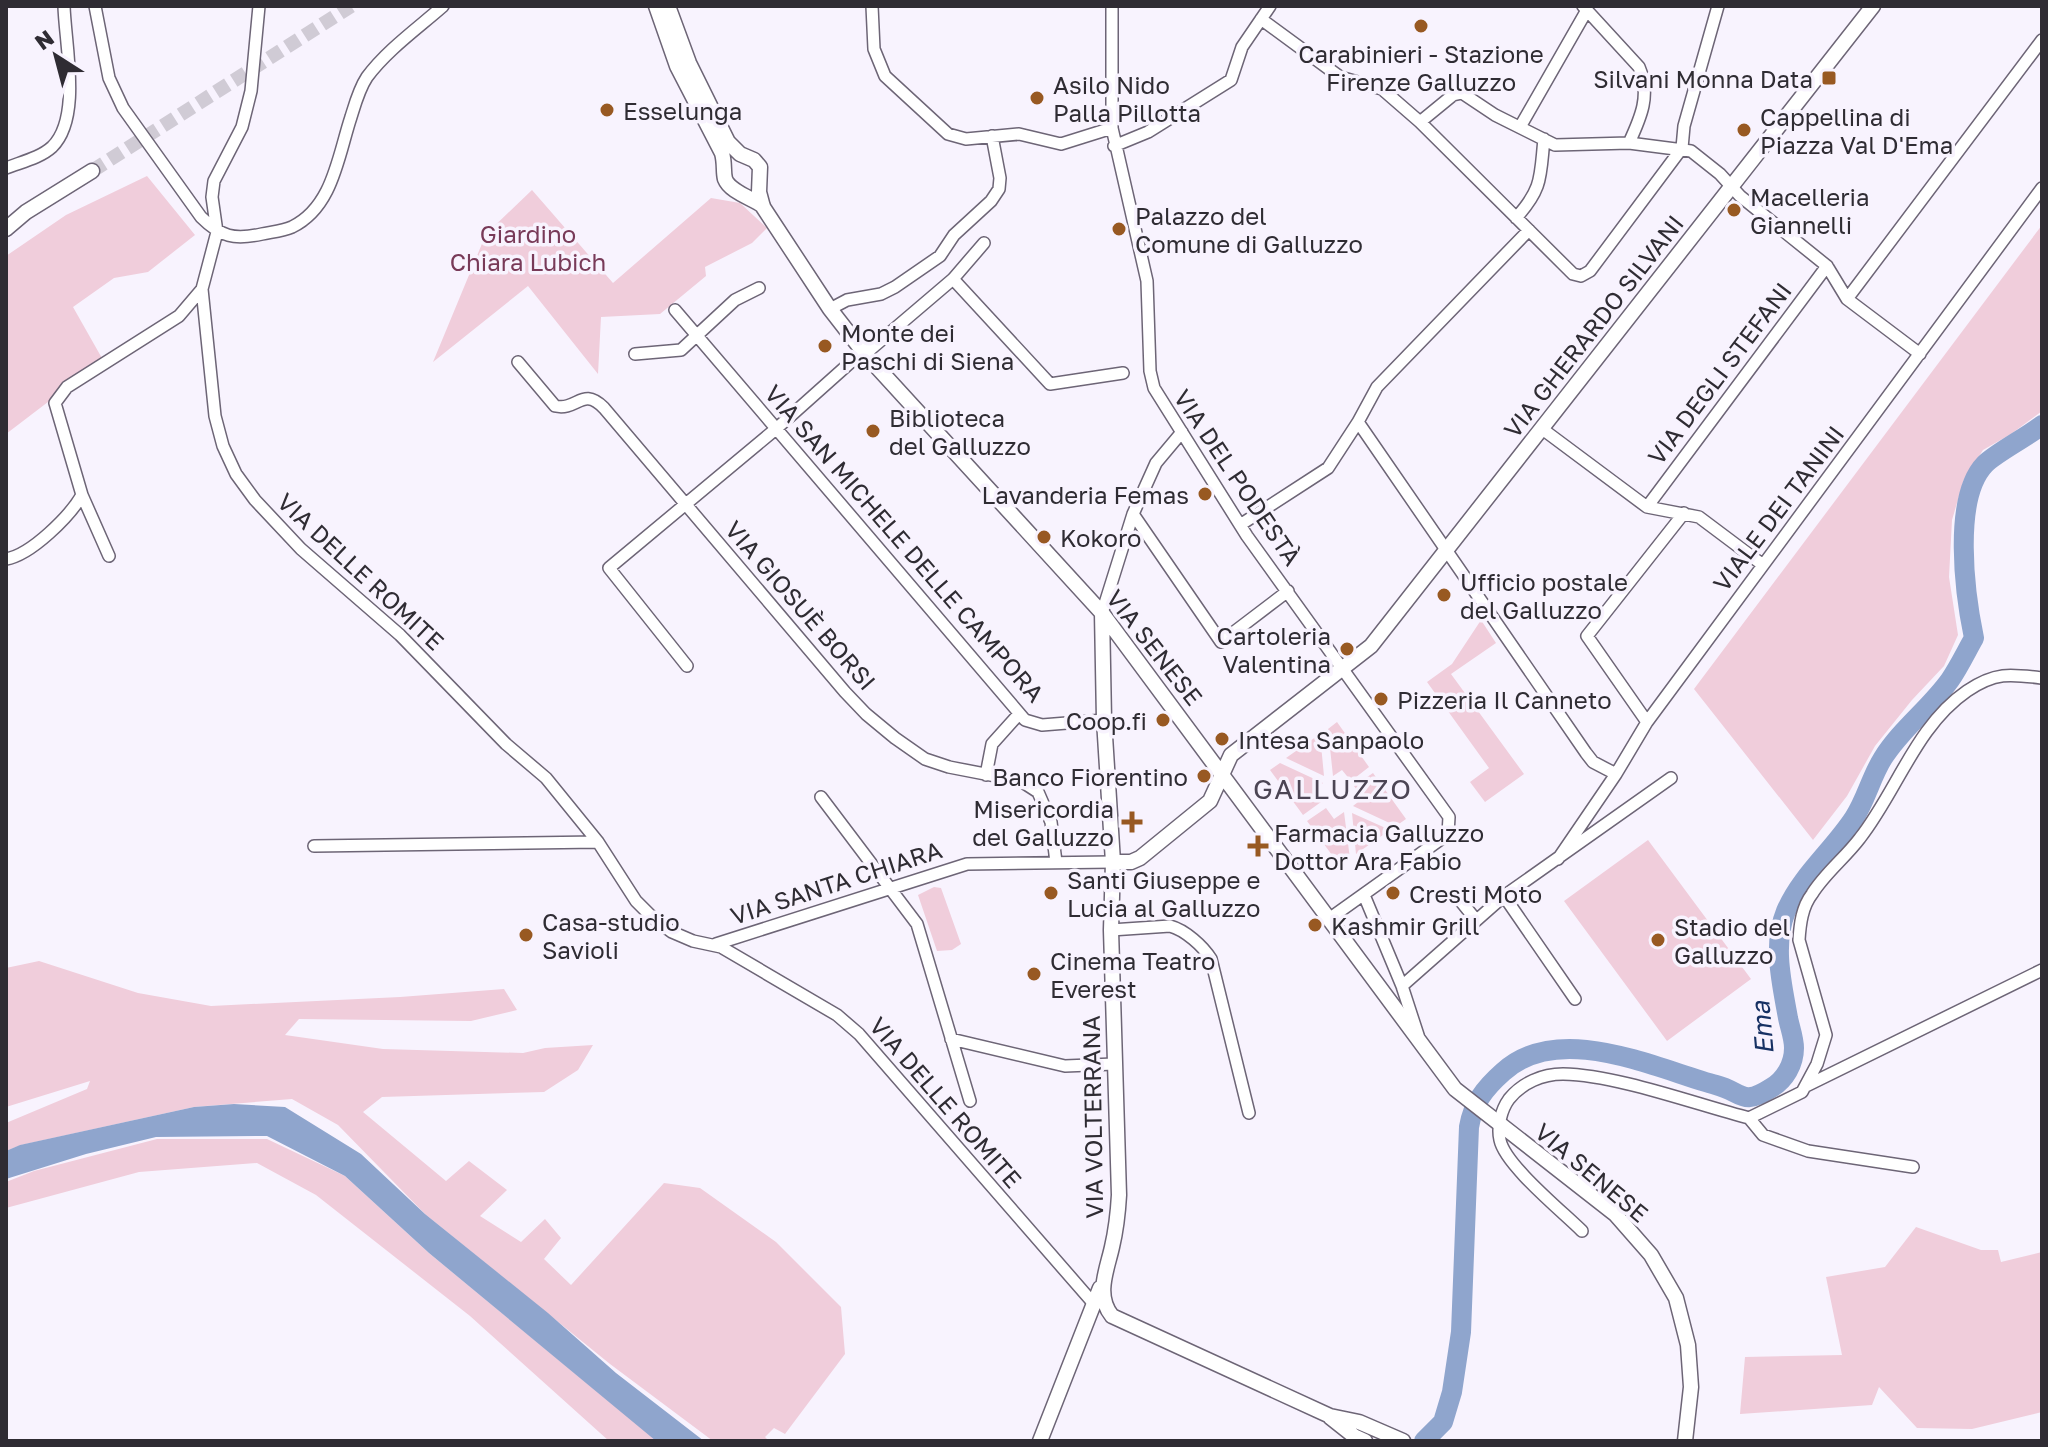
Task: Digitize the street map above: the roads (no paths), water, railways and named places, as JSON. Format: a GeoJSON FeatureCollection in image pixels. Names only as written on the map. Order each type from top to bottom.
{"type":"FeatureCollection","features":[{"type":"Feature","properties":{"kind":"main road","name":"VIA SENESE"},"geometry":{"type":"LineString","coordinates":[[656,6],[677,66],[719,147],[726,166],[726,181],[763,207],[830,309],[865,354],[1102,613],[1461,1094],[1615,1214],[1635,1235],[1664,1275],[1683,1320],[1691,1365],[1685,1441]]}},
{"type":"Feature","properties":{"kind":"main road","name":"VIA SENESE"},"geometry":{"type":"LineString","coordinates":[[668,6],[689,63],[728,142],[760,167],[763,207]]}},
{"type":"Feature","properties":{"kind":"main road","name":"VIA GHERARDO SILVANI"},"geometry":{"type":"LineString","coordinates":[[1113,862],[1131,862],[1140,858],[1202,810],[1214,794],[1231,755],[1371,646],[1873,6]]}},
{"type":"Feature","properties":{"kind":"main road"},"geometry":{"type":"LineString","coordinates":[[726,166],[732,159],[744,156]]}},
{"type":"Feature","properties":{"kind":"main road"},"geometry":{"type":"LineString","coordinates":[[6,229],[26,212],[92,171]]}},
{"type":"Feature","properties":{"kind":"main road"},"geometry":{"type":"LineString","coordinates":[[740,192],[759,183]]}},
{"type":"Feature","properties":{"kind":"main road"},"geometry":{"type":"LineString","coordinates":[[6,220],[26,212]]}},
{"type":"Feature","properties":{"kind":"main road","name":"VIA VOLTERRANA"},"geometry":{"type":"LineString","coordinates":[[1102,613],[1104,720],[1113,862],[1111,930],[1118,1205],[1113,1246],[1104,1281],[1105,1317]]}},
{"type":"Feature","properties":{"kind":"main road"},"geometry":{"type":"LineString","coordinates":[[1040,1441],[1104,1281]]}},
{"type":"Feature","properties":{"kind":"main road"},"geometry":{"type":"LineString","coordinates":[[1094,1304],[1105,1317],[1330,1416],[1359,1433],[1403,1441]]}},
{"type":"Feature","properties":{"kind":"main road"},"geometry":{"type":"LineString","coordinates":[[1085,1328],[1105,1317]]}},
{"type":"Feature","properties":{"kind":"street"},"geometry":{"type":"LineString","coordinates":[[6,168],[53,146],[64,123],[70,93],[64,6]]}},
{"type":"Feature","properties":{"kind":"street"},"geometry":{"type":"LineString","coordinates":[[95,6],[109,78],[123,108],[201,217],[217,232],[232,237],[290,228],[310,215],[324,198],[357,97],[367,77],[443,6]]}},
{"type":"Feature","properties":{"kind":"street"},"geometry":{"type":"LineString","coordinates":[[217,232],[212,197],[214,181],[242,127],[251,91],[259,6]]}},
{"type":"Feature","properties":{"kind":"street"},"geometry":{"type":"LineString","coordinates":[[872,6],[874,49],[885,76],[948,134],[966,139],[1019,134],[1061,144],[1112,128]]}},
{"type":"Feature","properties":{"kind":"street","name":"VIA DEL PODESTÀ"},"geometry":{"type":"LineString","coordinates":[[1112,6],[1112,128],[1142,253],[1150,371],[1154,388],[1240,525],[1449,817],[1448,834],[1364,895]]}},
{"type":"Feature","properties":{"kind":"street"},"geometry":{"type":"LineString","coordinates":[[1114,146],[1148,132],[1231,80],[1242,47],[1270,6]]}},
{"type":"Feature","properties":{"kind":"street"},"geometry":{"type":"LineString","coordinates":[[1261,19],[1340,77],[1382,89],[1420,122],[1573,274],[1581,276],[1587,274],[1682,148],[1684,126],[1718,6]]}},
{"type":"Feature","properties":{"kind":"street"},"geometry":{"type":"LineString","coordinates":[[1520,127],[1585,8],[1639,67],[1645,89],[1643,113],[1629,143]]}},
{"type":"Feature","properties":{"kind":"street"},"geometry":{"type":"LineString","coordinates":[[1847,299],[2042,40]]}},
{"type":"Feature","properties":{"kind":"street"},"geometry":{"type":"LineString","coordinates":[[1420,122],[1453,95],[1462,93],[1555,145],[1629,143],[1682,148],[1698,156],[1827,266],[1847,299],[1920,354]]}},
{"type":"Feature","properties":{"kind":"street"},"geometry":{"type":"LineString","coordinates":[[830,309],[847,300],[881,294],[940,256],[954,235],[991,201],[999,189],[1000,178],[992,136]]}},
{"type":"Feature","properties":{"kind":"street"},"geometry":{"type":"LineString","coordinates":[[1516,218],[1533,199],[1540,185],[1544,139]]}},
{"type":"Feature","properties":{"kind":"street","name":"VIALE DEI TANINI"},"geometry":{"type":"LineString","coordinates":[[1558,859],[1647,722],[2042,188]]}},
{"type":"Feature","properties":{"kind":"street"},"geometry":{"type":"LineString","coordinates":[[1240,525],[1328,468],[1377,387],[1529,230]]}},
{"type":"Feature","properties":{"kind":"street","name":"VIA DELLE ROMITE"},"geometry":{"type":"LineString","coordinates":[[217,232],[208,256],[202,289],[215,416],[223,446],[242,483],[255,500],[301,549],[400,635],[506,744],[546,778],[598,842],[636,901],[653,918],[672,932],[693,941],[716,944],[837,1015],[859,1034],[1094,1304]]}},
{"type":"Feature","properties":{"kind":"street"},"geometry":{"type":"LineString","coordinates":[[687,666],[609,568],[953,279],[984,243]]}},
{"type":"Feature","properties":{"kind":"street","name":"VIA DEGLI STEFANI"},"geometry":{"type":"LineString","coordinates":[[1647,507],[1827,266]]}},
{"type":"Feature","properties":{"kind":"street"},"geometry":{"type":"LineString","coordinates":[[953,279],[1050,384],[1123,373]]}},
{"type":"Feature","properties":{"kind":"street"},"geometry":{"type":"LineString","coordinates":[[635,354],[681,350],[735,300],[759,288]]}},
{"type":"Feature","properties":{"kind":"street"},"geometry":{"type":"LineString","coordinates":[[109,556],[82,495],[55,403],[67,387],[179,316],[202,289]]}},
{"type":"Feature","properties":{"kind":"street","name":"VIA SAN MICHELE DELLE CAMPORA"},"geometry":{"type":"LineString","coordinates":[[675,310],[1025,720],[1042,725],[1104,720]]}},
{"type":"Feature","properties":{"kind":"street","name":"VIA GIOSUÈ BORSI"},"geometry":{"type":"LineString","coordinates":[[518,362],[555,406],[566,407],[586,398],[597,401],[866,714],[925,759],[949,767],[1021,781],[1038,792],[1051,822],[1056,862]]}},
{"type":"Feature","properties":{"kind":"street"},"geometry":{"type":"LineString","coordinates":[[1358,422],[1586,753],[1593,762],[1616,774]]}},
{"type":"Feature","properties":{"kind":"street"},"geometry":{"type":"LineString","coordinates":[[1541,428],[1647,507],[1699,517],[1763,565]]}},
{"type":"Feature","properties":{"kind":"street"},"geometry":{"type":"LineString","coordinates":[[1102,613],[1133,514],[1156,463],[1182,432]]}},
{"type":"Feature","properties":{"kind":"street"},"geometry":{"type":"LineString","coordinates":[[6,559],[24,554],[68,514],[82,495]]}},
{"type":"Feature","properties":{"kind":"street"},"geometry":{"type":"LineString","coordinates":[[1647,722],[1587,636],[1684,513]]}},
{"type":"Feature","properties":{"kind":"street"},"geometry":{"type":"LineString","coordinates":[[1133,514],[1221,642],[1288,591]]}},
{"type":"Feature","properties":{"kind":"street"},"geometry":{"type":"LineString","coordinates":[[1749,1118],[1802,1092],[1817,1064],[1826,1035],[1799,940],[1800,924],[1811,894],[1860,838],[1918,745],[1946,708],[1990,677],[2008,673],[2042,678]]}},
{"type":"Feature","properties":{"kind":"street"},"geometry":{"type":"LineString","coordinates":[[986,775],[995,738],[1019,714]]}},
{"type":"Feature","properties":{"kind":"street"},"geometry":{"type":"LineString","coordinates":[[1402,986],[1504,896],[1671,778]]}},
{"type":"Feature","properties":{"kind":"street"},"geometry":{"type":"LineString","coordinates":[[821,797],[917,924],[970,1101]]}},
{"type":"Feature","properties":{"kind":"street"},"geometry":{"type":"LineString","coordinates":[[314,846],[598,842]]}},
{"type":"Feature","properties":{"kind":"street","name":"VIA SANTA CHIARA"},"geometry":{"type":"LineString","coordinates":[[716,944],[967,864],[1113,862]]}},
{"type":"Feature","properties":{"kind":"street"},"geometry":{"type":"LineString","coordinates":[[1329,919],[1364,895],[1402,986],[1420,1043]]}},
{"type":"Feature","properties":{"kind":"street"},"geometry":{"type":"LineString","coordinates":[[1504,896],[1575,999]]}},
{"type":"Feature","properties":{"kind":"street"},"geometry":{"type":"LineString","coordinates":[[1459,899],[1476,920]]}},
{"type":"Feature","properties":{"kind":"street"},"geometry":{"type":"LineString","coordinates":[[1111,930],[1170,926],[1178,928],[1207,952],[1249,1113]]}},
{"type":"Feature","properties":{"kind":"street"},"geometry":{"type":"LineString","coordinates":[[1805,1087],[2042,970]]}},
{"type":"Feature","properties":{"kind":"street"},"geometry":{"type":"LineString","coordinates":[[951,1039],[1065,1066],[1114,1064]]}},
{"type":"Feature","properties":{"kind":"street"},"geometry":{"type":"LineString","coordinates":[[1500,1124],[1505,1104],[1518,1089],[1537,1079],[1560,1074],[1631,1086],[1749,1118],[1763,1135],[1808,1151],[1913,1167]]}},
{"type":"Feature","properties":{"kind":"street","name":"VIA SENESE"},"geometry":{"type":"LineString","coordinates":[[1500,1124],[1499,1140],[1508,1156],[1582,1231]]}},
{"type":"Feature","properties":{"kind":"water"},"geometry":{"type":"Polygon","coordinates":[[[234,1104],[285,1107],[361,1154],[425,1214],[548,1313],[616,1373],[704,1441],[656,1441],[429,1253],[345,1176],[267,1136],[156,1137],[86,1154],[6,1179],[6,1151],[20,1145],[194,1107],[234,1104]]]}},
{"type":"Feature","properties":{"kind":"waterway","name":"Ema"},"geometry":{"type":"LineString","coordinates":[[1424,1441],[1443,1422],[1452,1392],[1461,1332],[1469,1127],[1481,1096],[1503,1072],[1526,1057],[1551,1050],[1579,1049],[1607,1053],[1748,1097],[1761,1094],[1784,1076],[1794,1048],[1779,951],[1786,911],[1800,886],[1854,818],[1890,747],[1950,680],[1974,638],[1965,573],[1968,499],[1975,479],[1985,464],[2042,425]]}},
{"type":"Feature","properties":{"kind":"tunnel"},"geometry":{"type":"LineString","coordinates":[[92,171],[351,6]]}},
{"type":"Feature","properties":{"kind":"place","name":"Carabinieri - Stazione Firenze Galluzzo"},"geometry":{"type":"Point","coordinates":[1421,26]}},
{"type":"Feature","properties":{"kind":"place","name":"Silvani Monna Data"},"geometry":{"type":"Point","coordinates":[1829,78]}},
{"type":"Feature","properties":{"kind":"place","name":"Asilo Nido Palla Pillotta"},"geometry":{"type":"Point","coordinates":[1037,98]}},
{"type":"Feature","properties":{"kind":"place","name":"Esselunga"},"geometry":{"type":"Point","coordinates":[607,110]}},
{"type":"Feature","properties":{"kind":"place","name":"Cappellina di Piazza Val D'Ema"},"geometry":{"type":"Point","coordinates":[1744,130]}},
{"type":"Feature","properties":{"kind":"place","name":"Macelleria Giannelli"},"geometry":{"type":"Point","coordinates":[1734,210]}},
{"type":"Feature","properties":{"kind":"place","name":"Palazzo del Comune di Galluzzo"},"geometry":{"type":"Point","coordinates":[1119,229]}},
{"type":"Feature","properties":{"kind":"place","name":"Monte dei Paschi di Siena"},"geometry":{"type":"Point","coordinates":[825,346]}},
{"type":"Feature","properties":{"kind":"place","name":"Biblioteca del Galluzzo"},"geometry":{"type":"Point","coordinates":[873,431]}},
{"type":"Feature","properties":{"kind":"place","name":"Lavanderia Femas"},"geometry":{"type":"Point","coordinates":[1205,494]}},
{"type":"Feature","properties":{"kind":"place","name":"Kokoro"},"geometry":{"type":"Point","coordinates":[1044,537]}},
{"type":"Feature","properties":{"kind":"place","name":"Ufficio postale del Galluzzo"},"geometry":{"type":"Point","coordinates":[1444,595]}},
{"type":"Feature","properties":{"kind":"place","name":"Cartoleria Valentina"},"geometry":{"type":"Point","coordinates":[1347,649]}},
{"type":"Feature","properties":{"kind":"place","name":"Pizzeria Il Canneto"},"geometry":{"type":"Point","coordinates":[1381,699]}},
{"type":"Feature","properties":{"kind":"place","name":"Coop.fi"},"geometry":{"type":"Point","coordinates":[1163,720]}},
{"type":"Feature","properties":{"kind":"place","name":"Intesa Sanpaolo"},"geometry":{"type":"Point","coordinates":[1222,739]}},
{"type":"Feature","properties":{"kind":"place","name":"Banco Fiorentino"},"geometry":{"type":"Point","coordinates":[1204,776]}},
{"type":"Feature","properties":{"kind":"place","name":"Misericordia del Galluzzo"},"geometry":{"type":"Point","coordinates":[1132,822]}},
{"type":"Feature","properties":{"kind":"place","name":"Farmacia Galluzzo Dottor Ara Fabio"},"geometry":{"type":"Point","coordinates":[1258,846]}},
{"type":"Feature","properties":{"kind":"place","name":"Santi Giuseppe e Lucia al Galluzzo"},"geometry":{"type":"Point","coordinates":[1051,893]}},
{"type":"Feature","properties":{"kind":"place","name":"Cresti Moto"},"geometry":{"type":"Point","coordinates":[1393,893]}},
{"type":"Feature","properties":{"kind":"place","name":"Kashmir Grill"},"geometry":{"type":"Point","coordinates":[1315,925]}},
{"type":"Feature","properties":{"kind":"place","name":"Casa-studio Savioli"},"geometry":{"type":"Point","coordinates":[526,935]}},
{"type":"Feature","properties":{"kind":"place","name":"Stadio del Galluzzo"},"geometry":{"type":"Point","coordinates":[1658,940]}},
{"type":"Feature","properties":{"kind":"place","name":"Cinema Teatro Everest"},"geometry":{"type":"Point","coordinates":[1034,974]}},
{"type":"Feature","properties":{"kind":"district","name":"GALLUZZO"},"geometry":{"type":"Point","coordinates":[1333,788]}},
{"type":"Feature","properties":{"kind":"park label","name":"Giardino Chiara Lubich"},"geometry":{"type":"Point","coordinates":[528,247]}}]}
